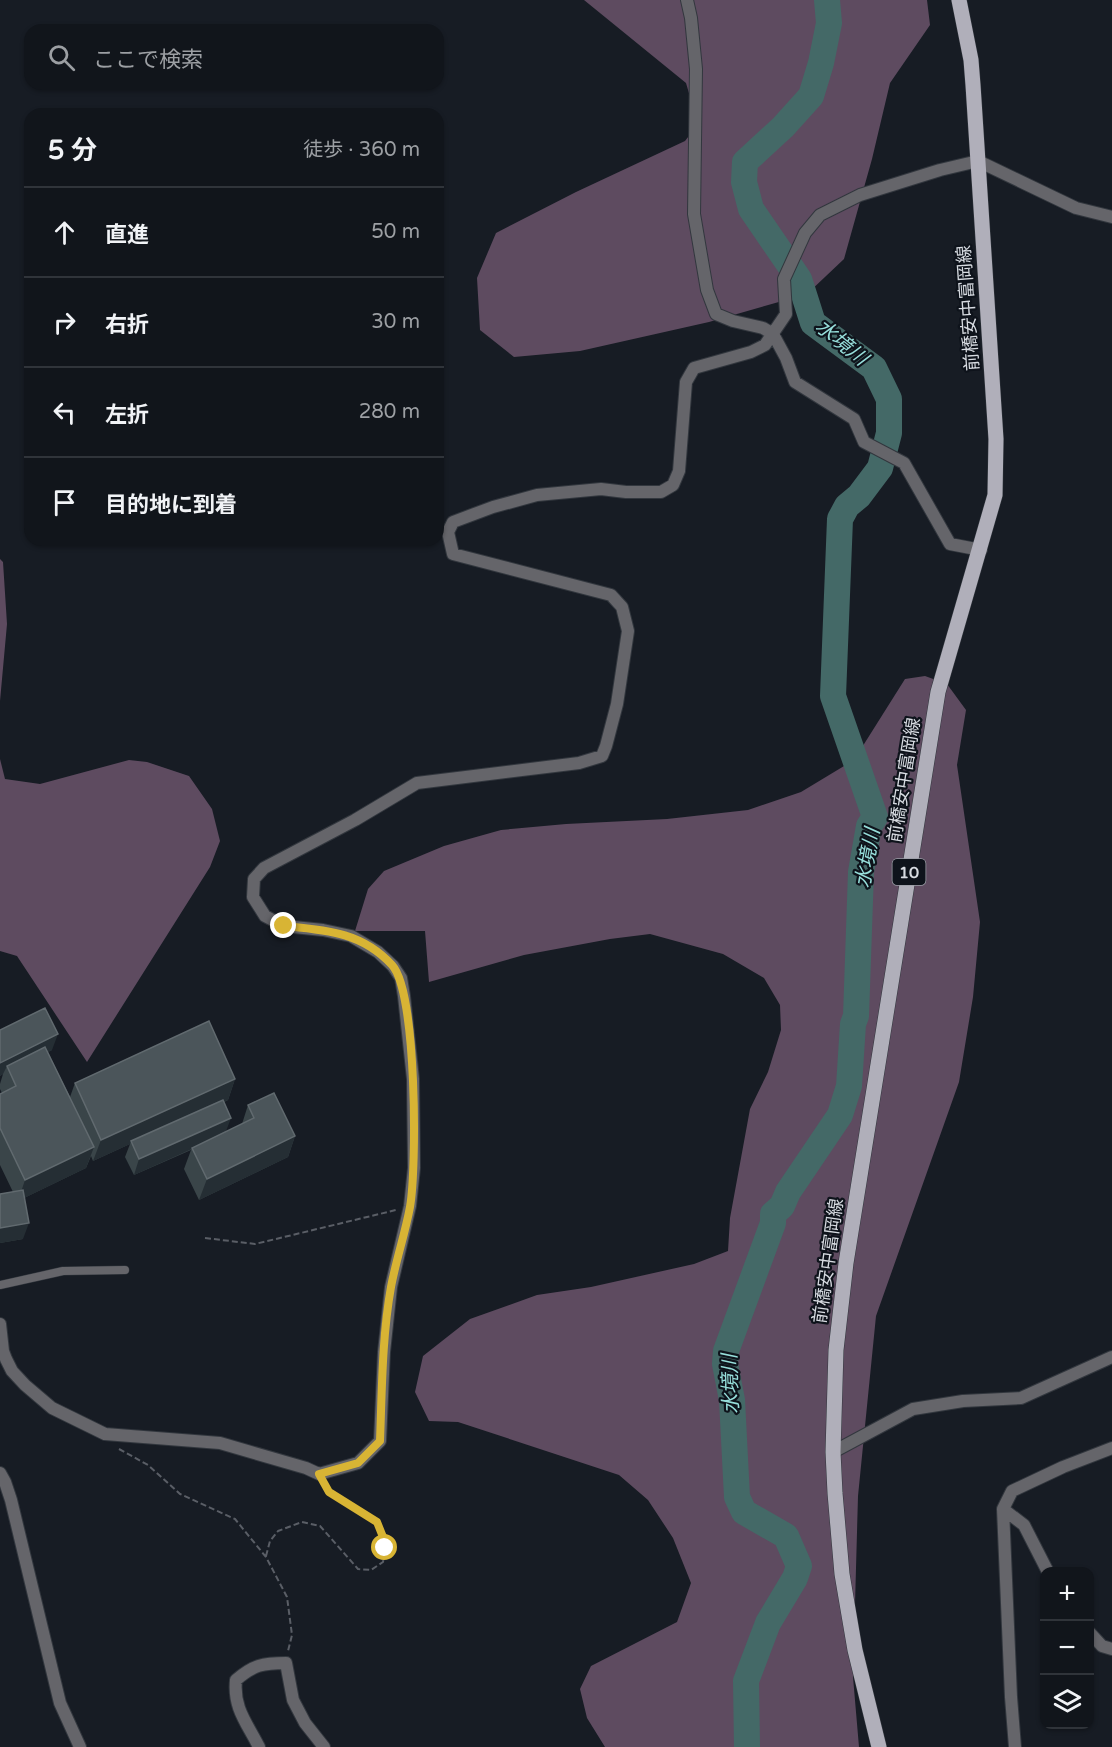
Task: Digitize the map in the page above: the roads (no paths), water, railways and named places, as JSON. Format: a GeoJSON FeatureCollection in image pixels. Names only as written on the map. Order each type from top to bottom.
{"type":"FeatureCollection","features":[{"type":"Feature","properties":{"kind":"main road","name":"前橋安中富岡線"},"geometry":{"type":"LineString","coordinates":[[879,1747],[855,1650],[842,1574],[833,1452],[836,1350],[846,1263],[936,703],[995,495],[996,439],[971,60],[958,0]]}},
{"type":"Feature","properties":{"kind":"street"},"geometry":{"type":"LineString","coordinates":[[687,0],[696,69],[694,214],[707,290],[716,314],[733,321],[763,328],[773,334],[786,358],[795,382],[854,419],[864,442],[904,463],[950,544],[981,550]]}},
{"type":"Feature","properties":{"kind":"street"},"geometry":{"type":"LineString","coordinates":[[0,1324],[1,1353],[17,1376],[52,1408],[105,1434],[220,1443],[306,1468],[319,1474],[358,1463],[380,1441],[384,1352],[391,1287],[410,1206],[414,1168],[413,1079],[404,996],[400,978],[393,966],[378,952],[351,936],[323,930],[284,926],[266,916],[254,897],[254,879],[264,868],[355,820],[417,783],[579,763],[602,756],[616,704],[628,631],[622,607],[611,594],[453,554],[448,532],[453,522],[493,507],[537,495],[601,489],[661,492],[673,485],[679,471],[686,382],[694,368],[751,352],[765,345],[786,314],[784,279],[805,233],[820,214],[860,195],[940,170],[978,161],[1077,208],[1112,217]]}},
{"type":"Feature","properties":{"kind":"street"},"geometry":{"type":"LineString","coordinates":[[833,1452],[913,1409],[963,1401],[1021,1398],[1112,1357]]}},
{"type":"Feature","properties":{"kind":"street"},"geometry":{"type":"LineString","coordinates":[[1015,1747],[1006,1605],[1003,1509],[1012,1491],[1063,1467],[1112,1449]]}},
{"type":"Feature","properties":{"kind":"street"},"geometry":{"type":"LineString","coordinates":[[0,1473],[6,1482],[11,1500],[60,1703],[80,1747]]}},
{"type":"Feature","properties":{"kind":"street"},"geometry":{"type":"LineString","coordinates":[[1003,1509],[1024,1525],[1045,1567]]}},
{"type":"Feature","properties":{"kind":"street"},"geometry":{"type":"LineString","coordinates":[[1094,1638],[1102,1646],[1112,1649]]}},
{"type":"Feature","properties":{"kind":"street"},"geometry":{"type":"LineString","coordinates":[[260,1747],[236,1704],[234,1694],[236,1680],[249,1668],[269,1663],[286,1663],[293,1700],[305,1724],[324,1747]]}},
{"type":"Feature","properties":{"kind":"lane"},"geometry":{"type":"LineString","coordinates":[[0,1285],[63,1271],[125,1270]]}},
{"type":"Feature","properties":{"kind":"waterway","name":"水境川"},"geometry":{"type":"LineString","coordinates":[[747,1747],[746,1681],[768,1623],[795,1578],[799,1566],[786,1536],[744,1512],[737,1497],[732,1400],[725,1364],[726,1351],[773,1223],[773,1214],[782,1206],[788,1192],[840,1115],[849,1086],[853,1024],[856,1016],[861,872],[869,826],[875,817],[833,696],[840,519],[847,506],[859,496],[880,468],[889,433],[889,399],[874,368],[813,323],[799,279],[751,209],[744,182],[745,162],[783,127],[811,96],[821,63],[829,23],[827,0]]}}]}
